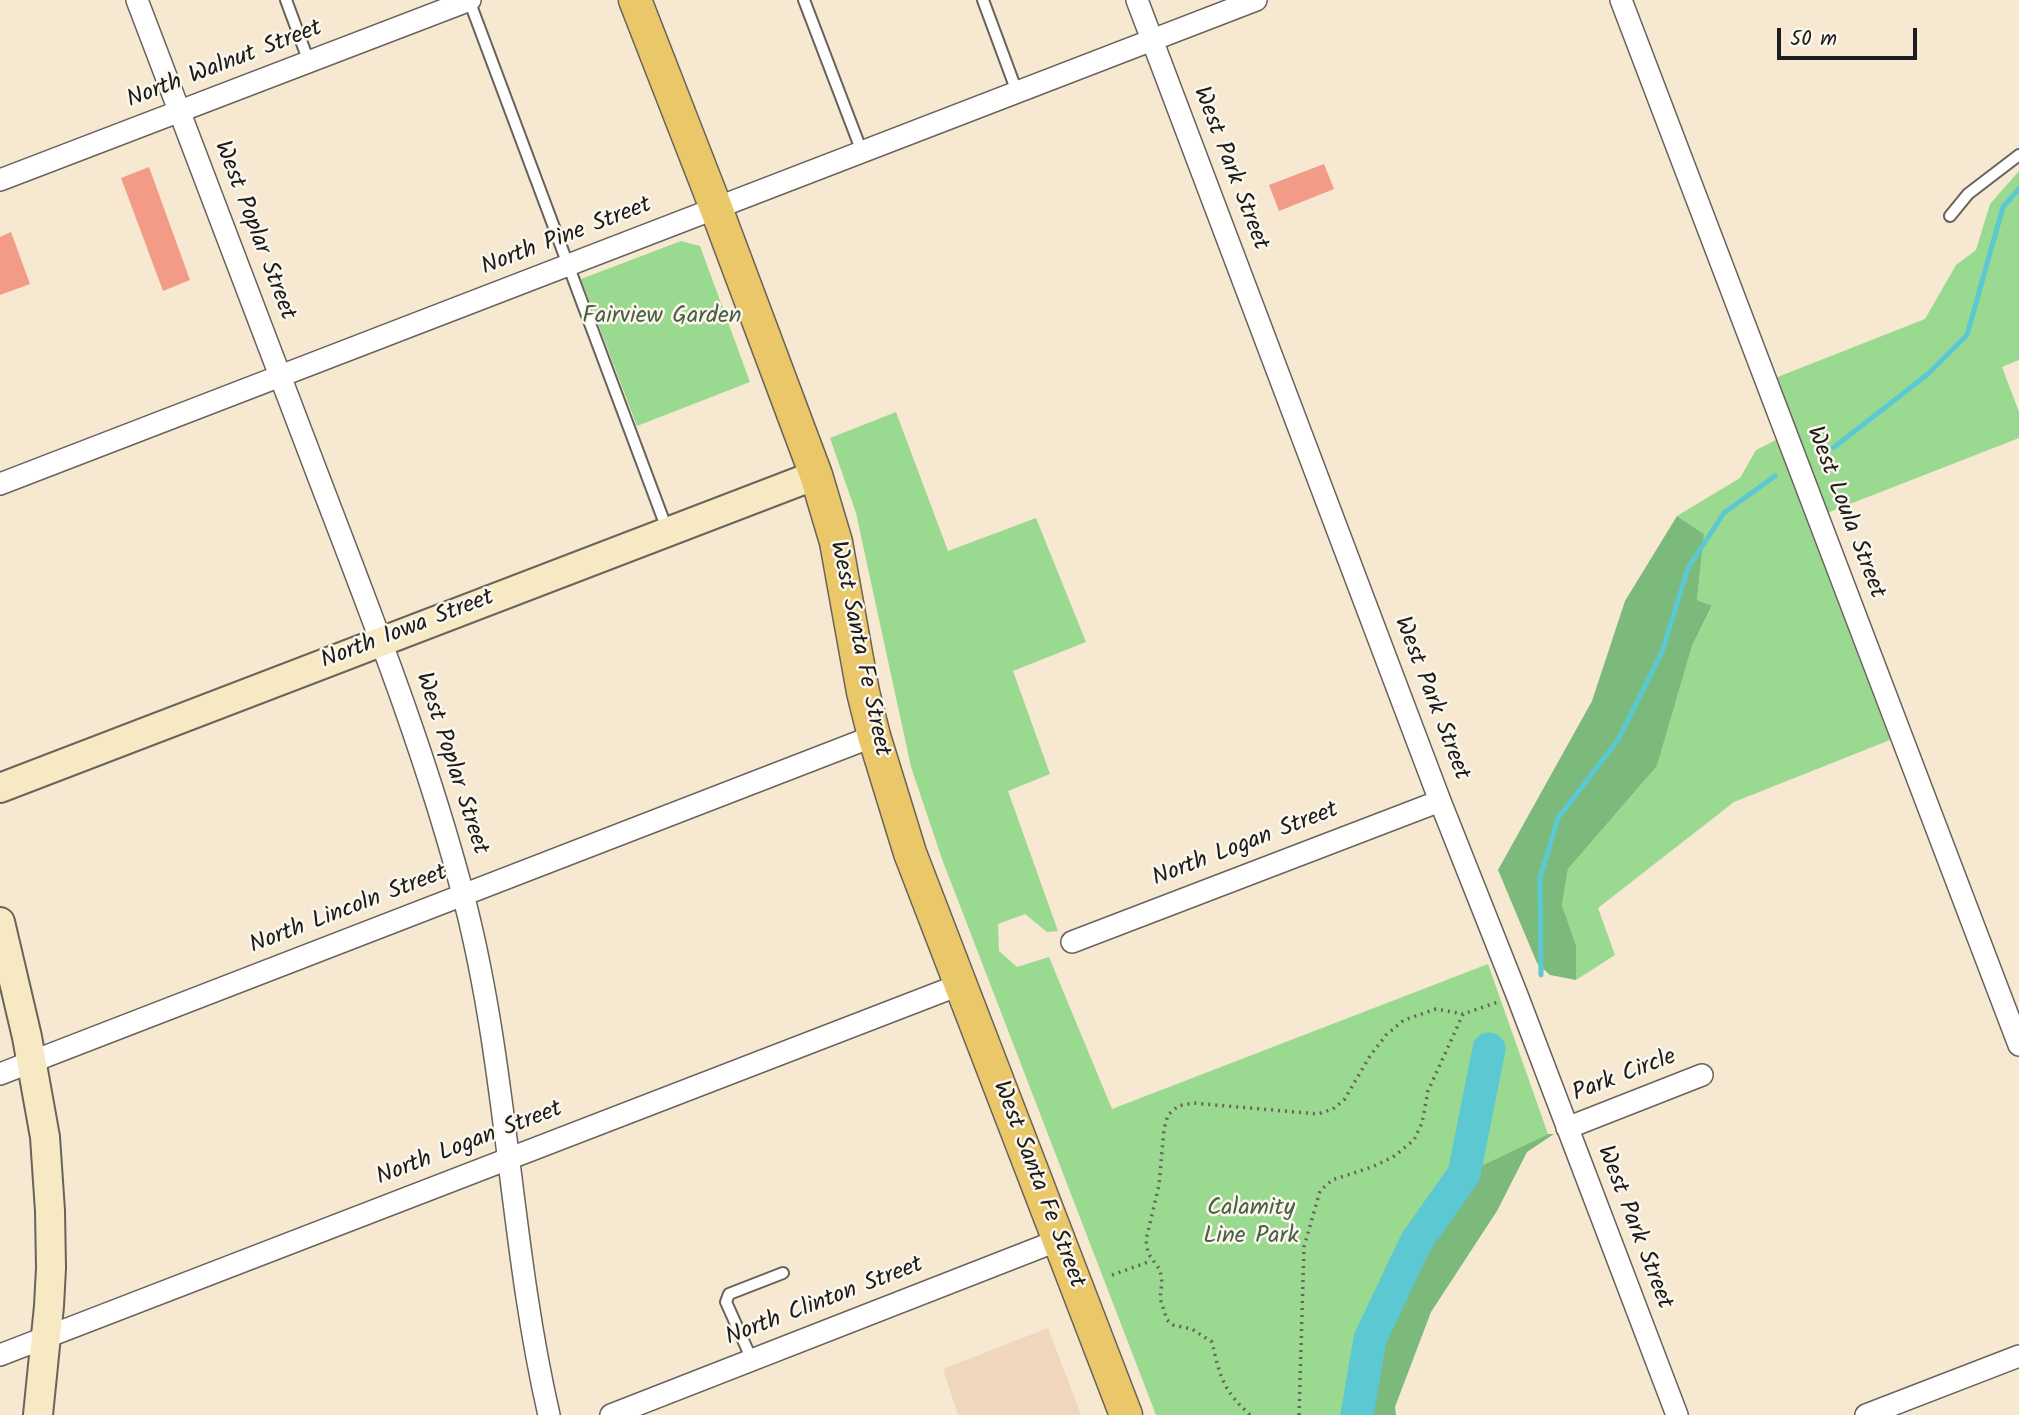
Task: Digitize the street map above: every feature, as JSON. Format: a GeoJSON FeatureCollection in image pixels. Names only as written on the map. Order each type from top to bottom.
{"type":"FeatureCollection","features":[{"type":"Feature","properties":{"kind":"main road","name":"West Santa Fe Street"},"geometry":{"type":"LineString","coordinates":[[635,0],[816,475],[836,542],[863,692],[910,853],[1126,1415]]}},
{"type":"Feature","properties":{"kind":"street","name":"West Poplar Street"},"geometry":{"type":"LineString","coordinates":[[137,0],[381,641],[435,794],[477,951],[488,1010],[522,1268],[549,1415]]}},
{"type":"Feature","properties":{"kind":"street","name":"North Walnut Street"},"geometry":{"type":"LineString","coordinates":[[0,180],[469,0]]}},
{"type":"Feature","properties":{"kind":"street","name":"West Park Street"},"geometry":{"type":"LineString","coordinates":[[1137,0],[1440,801],[1677,1415]]}},
{"type":"Feature","properties":{"kind":"street","name":"North Pine Street"},"geometry":{"type":"LineString","coordinates":[[0,484],[1256,0]]}},
{"type":"Feature","properties":{"kind":"street","name":"West Loula Street"},"geometry":{"type":"LineString","coordinates":[[1621,0],[2019,1045]]}},
{"type":"Feature","properties":{"kind":"street","name":"North Iowa Street"},"geometry":{"type":"LineString","coordinates":[[0,788],[816,475]]}},
{"type":"Feature","properties":{"kind":"street","name":"North Lincoln Street"},"geometry":{"type":"LineString","coordinates":[[0,1074],[874,736]]}},
{"type":"Feature","properties":{"kind":"street","name":"North Logan Street"},"geometry":{"type":"LineString","coordinates":[[1072,942],[1440,801]]}},
{"type":"Feature","properties":{"kind":"street"},"geometry":{"type":"LineString","coordinates":[[0,922],[17,990],[45,1137],[50,1211],[50,1281],[38,1415]]}},
{"type":"Feature","properties":{"kind":"street","name":"North Logan Street"},"geometry":{"type":"LineString","coordinates":[[0,1355],[959,985]]}},
{"type":"Feature","properties":{"kind":"street","name":"Park Circle"},"geometry":{"type":"LineString","coordinates":[[1567,1128],[1702,1075]]}},
{"type":"Feature","properties":{"kind":"street","name":"North Clinton Street"},"geometry":{"type":"LineString","coordinates":[[611,1415],[1059,1240]]}},
{"type":"Feature","properties":{"kind":"street"},"geometry":{"type":"LineString","coordinates":[[1866,1415],[2019,1356]]}},
{"type":"Feature","properties":{"kind":"lane"},"geometry":{"type":"LineString","coordinates":[[286,0],[309,62]]}},
{"type":"Feature","properties":{"kind":"lane"},"geometry":{"type":"LineString","coordinates":[[469,0],[668,532]]}},
{"type":"Feature","properties":{"kind":"lane"},"geometry":{"type":"LineString","coordinates":[[804,0],[862,152]]}},
{"type":"Feature","properties":{"kind":"lane"},"geometry":{"type":"LineString","coordinates":[[983,0],[1017,92]]}},
{"type":"Feature","properties":{"kind":"lane"},"geometry":{"type":"LineString","coordinates":[[1950,216],[1968,194],[2019,155]]}},
{"type":"Feature","properties":{"kind":"lane"},"geometry":{"type":"LineString","coordinates":[[752,1360],[726,1302],[729,1294],[783,1273]]}},
{"type":"Feature","properties":{"kind":"path"},"geometry":{"type":"LineString","coordinates":[[1250,1415],[1231,1397],[1219,1373],[1212,1342],[1192,1329],[1173,1325],[1167,1320],[1160,1298],[1160,1270],[1148,1253],[1146,1240],[1159,1185],[1164,1129],[1168,1115],[1178,1106],[1193,1103],[1318,1114],[1333,1109],[1343,1100],[1386,1035],[1404,1020],[1436,1009],[1463,1014],[1502,1000]]}},
{"type":"Feature","properties":{"kind":"path"},"geometry":{"type":"LineString","coordinates":[[1299,1415],[1304,1247],[1320,1191],[1332,1180],[1393,1157],[1414,1140],[1422,1123],[1428,1091],[1463,1014]]}},
{"type":"Feature","properties":{"kind":"path"},"geometry":{"type":"LineString","coordinates":[[1112,1275],[1152,1261]]}},
{"type":"Feature","properties":{"kind":"shaded area"},"geometry":{"type":"Polygon","coordinates":[[[1048,1328],[1081,1415],[958,1415],[943,1369],[1048,1328]]]}},
{"type":"Feature","properties":{"kind":"green space"},"geometry":{"type":"Polygon","coordinates":[[[2019,171],[2019,360],[2002,367],[2019,412],[2019,438],[1827,513],[1775,378],[1925,319],[1956,265],[1976,250],[1990,204],[2019,171]]]}},
{"type":"Feature","properties":{"kind":"green space","name":"Fairview Garden"},"geometry":{"type":"Polygon","coordinates":[[[681,241],[700,246],[750,382],[637,426],[581,279],[681,241]]]}},
{"type":"Feature","properties":{"kind":"green space","name":"Calamity Line Park"},"geometry":{"type":"Polygon","coordinates":[[[896,412],[948,551],[1036,518],[1086,642],[1013,671],[1050,774],[1008,791],[1058,931],[1047,932],[1025,914],[998,924],[999,951],[1017,967],[1049,957],[1112,1109],[1488,964],[1548,1134],[1464,1174],[1370,1339],[1357,1415],[1156,1415],[942,859],[911,767],[856,513],[830,438],[896,412]]]}},
{"type":"Feature","properties":{"kind":"green space"},"geometry":{"type":"Polygon","coordinates":[[[1776,440],[1890,740],[1734,802],[1598,908],[1615,955],[1576,980],[1576,945],[1562,905],[1568,869],[1657,766],[1692,646],[1712,607],[1697,600],[1704,534],[1677,516],[1740,478],[1756,450],[1776,440]]]}},
{"type":"Feature","properties":{"kind":"green space"},"geometry":{"type":"Polygon","coordinates":[[[1677,516],[1704,534],[1697,600],[1712,606],[1692,646],[1657,766],[1568,869],[1562,905],[1576,945],[1576,980],[1550,975],[1537,963],[1498,870],[1592,701],[1625,601],[1677,516]]]}},
{"type":"Feature","properties":{"kind":"green space"},"geometry":{"type":"Polygon","coordinates":[[[1548,1134],[1554,1134],[1527,1152],[1497,1211],[1431,1312],[1395,1407],[1396,1415],[1357,1415],[1370,1339],[1416,1242],[1464,1174],[1548,1134]]]}},
{"type":"Feature","properties":{"kind":"building"},"geometry":{"type":"Polygon","coordinates":[[[1324,164],[1334,189],[1279,211],[1269,185],[1324,164]]]}},
{"type":"Feature","properties":{"kind":"building"},"geometry":{"type":"Polygon","coordinates":[[[149,167],[190,280],[163,291],[121,178],[149,167]]]}},
{"type":"Feature","properties":{"kind":"building"},"geometry":{"type":"Polygon","coordinates":[[[11,232],[30,284],[0,295],[0,237],[11,232]]]}},
{"type":"Feature","properties":{"kind":"waterway"},"geometry":{"type":"LineString","coordinates":[[1833,448],[1928,374],[1967,335],[2003,207],[2019,189]]}},
{"type":"Feature","properties":{"kind":"waterway"},"geometry":{"type":"LineString","coordinates":[[1541,975],[1540,878],[1558,818],[1618,740],[1662,652],[1688,568],[1724,513],[1775,476]]}},
{"type":"Feature","properties":{"kind":"waterway"},"geometry":{"type":"LineString","coordinates":[[1357,1415],[1370,1339],[1416,1242],[1464,1174],[1489,1049]]}}]}
